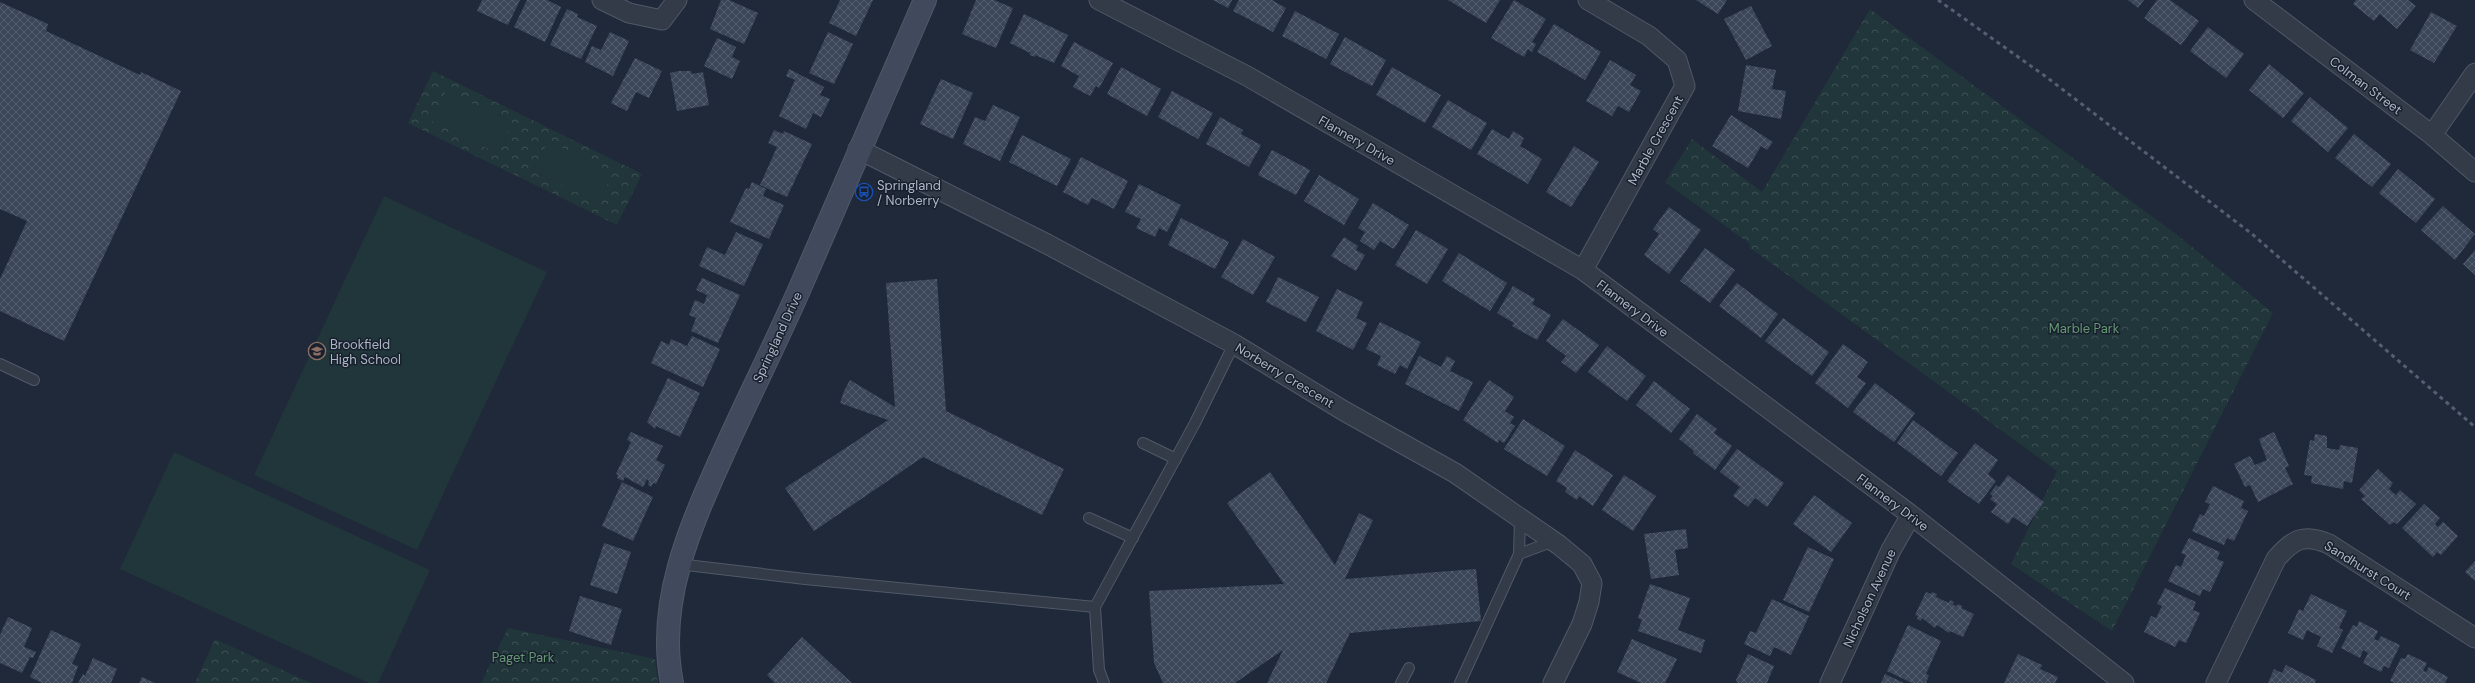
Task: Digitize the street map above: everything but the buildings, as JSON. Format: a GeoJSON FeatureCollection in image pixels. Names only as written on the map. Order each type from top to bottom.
{"type":"FeatureCollection","features":[{"type":"Feature","properties":{"kind":"street"},"geometry":{"type":"LineString","coordinates":[[602,0],[629,12],[662,20],[677,0]]}},
{"type":"Feature","properties":{"kind":"street","name":"Springland Drive"},"geometry":{"type":"LineString","coordinates":[[672,683],[668,663],[670,610],[678,564],[695,515],[799,290],[858,149],[926,0]]}},
{"type":"Feature","properties":{"kind":"street","name":"Flannery Drive"},"geometry":{"type":"LineString","coordinates":[[1099,0],[1247,76],[1583,270],[1910,515],[2118,681]]}},
{"type":"Feature","properties":{"kind":"street","name":"Marble Crescent"},"geometry":{"type":"LineString","coordinates":[[1583,270],[1685,86],[1677,60],[1649,36],[1588,0]]}},
{"type":"Feature","properties":{"kind":"street","name":"Colman Street"},"geometry":{"type":"LineString","coordinates":[[2254,0],[2432,135],[2475,172]]}},
{"type":"Feature","properties":{"kind":"street"},"geometry":{"type":"LineString","coordinates":[[2432,135],[2475,73]]}},
{"type":"Feature","properties":{"kind":"street","name":"Norberry Crescent"},"geometry":{"type":"LineString","coordinates":[[858,149],[1046,244],[1234,344],[1344,411],[1455,473],[1554,541],[1582,564],[1592,582],[1589,602],[1582,624],[1553,683]]}},
{"type":"Feature","properties":{"kind":"street","name":"Nicholson Avenue"},"geometry":{"type":"LineString","coordinates":[[1830,683],[1891,550],[1910,515]]}},
{"type":"Feature","properties":{"kind":"street","name":"Sandhurst Court"},"geometry":{"type":"LineString","coordinates":[[2216,683],[2276,559],[2286,547],[2299,540],[2314,537],[2329,544],[2475,638]]}},
{"type":"Feature","properties":{"kind":"lane"},"geometry":{"type":"LineString","coordinates":[[1104,683],[1099,670],[1095,607],[1176,459],[1234,344]]}},
{"type":"Feature","properties":{"kind":"lane"},"geometry":{"type":"LineString","coordinates":[[0,364],[34,380]]}},
{"type":"Feature","properties":{"kind":"lane"},"geometry":{"type":"LineString","coordinates":[[1143,443],[1176,459]]}},
{"type":"Feature","properties":{"kind":"lane"},"geometry":{"type":"LineString","coordinates":[[1089,518],[1133,538]]}},
{"type":"Feature","properties":{"kind":"lane"},"geometry":{"type":"LineString","coordinates":[[1460,683],[1519,554],[1520,518]]}},
{"type":"Feature","properties":{"kind":"lane"},"geometry":{"type":"LineString","coordinates":[[1519,554],[1554,541]]}},
{"type":"Feature","properties":{"kind":"lane"},"geometry":{"type":"LineString","coordinates":[[678,564],[805,579],[1095,607]]}},
{"type":"Feature","properties":{"kind":"lane"},"geometry":{"type":"LineString","coordinates":[[1401,683],[1409,668]]}},
{"type":"Feature","properties":{"kind":"green space","name":"Marble Park"},"geometry":{"type":"Polygon","coordinates":[[[1870,9],[2176,234],[2273,313],[2112,631],[2011,564],[2057,471],[1749,247],[1750,244],[1665,182],[1692,139],[1762,192],[1870,9]]]}},
{"type":"Feature","properties":{"kind":"green space"},"geometry":{"type":"Polygon","coordinates":[[[433,71],[642,174],[617,225],[408,123],[433,71]]]}},
{"type":"Feature","properties":{"kind":"green space"},"geometry":{"type":"Polygon","coordinates":[[[446,91],[512,122],[497,153],[431,121],[446,91]]]}},
{"type":"Feature","properties":{"kind":"green space"},"geometry":{"type":"Polygon","coordinates":[[[548,141],[613,173],[599,203],[533,171],[548,141]]]}},
{"type":"Feature","properties":{"kind":"green space"},"geometry":{"type":"Polygon","coordinates":[[[384,196],[547,272],[417,550],[254,475],[384,196]]]}},
{"type":"Feature","properties":{"kind":"green space"},"geometry":{"type":"Polygon","coordinates":[[[174,452],[430,570],[378,683],[369,683],[120,569],[174,452]]]}},
{"type":"Feature","properties":{"kind":"green space","name":"Paget Park"},"geometry":{"type":"Polygon","coordinates":[[[508,628],[655,659],[658,683],[481,683],[508,628]]]}},
{"type":"Feature","properties":{"kind":"green space"},"geometry":{"type":"Polygon","coordinates":[[[215,639],[311,683],[195,683],[215,639]]]}},
{"type":"Feature","properties":{"kind":"railway"},"geometry":{"type":"LineString","coordinates":[[1938,0],[2045,76],[2252,234],[2475,427]]}},
{"type":"Feature","properties":{"kind":"place","name":"Springland / Norberry"},"geometry":{"type":"Point","coordinates":[864,192]}},
{"type":"Feature","properties":{"kind":"place","name":"Brookfield High School"},"geometry":{"type":"Point","coordinates":[317,351]}}]}
